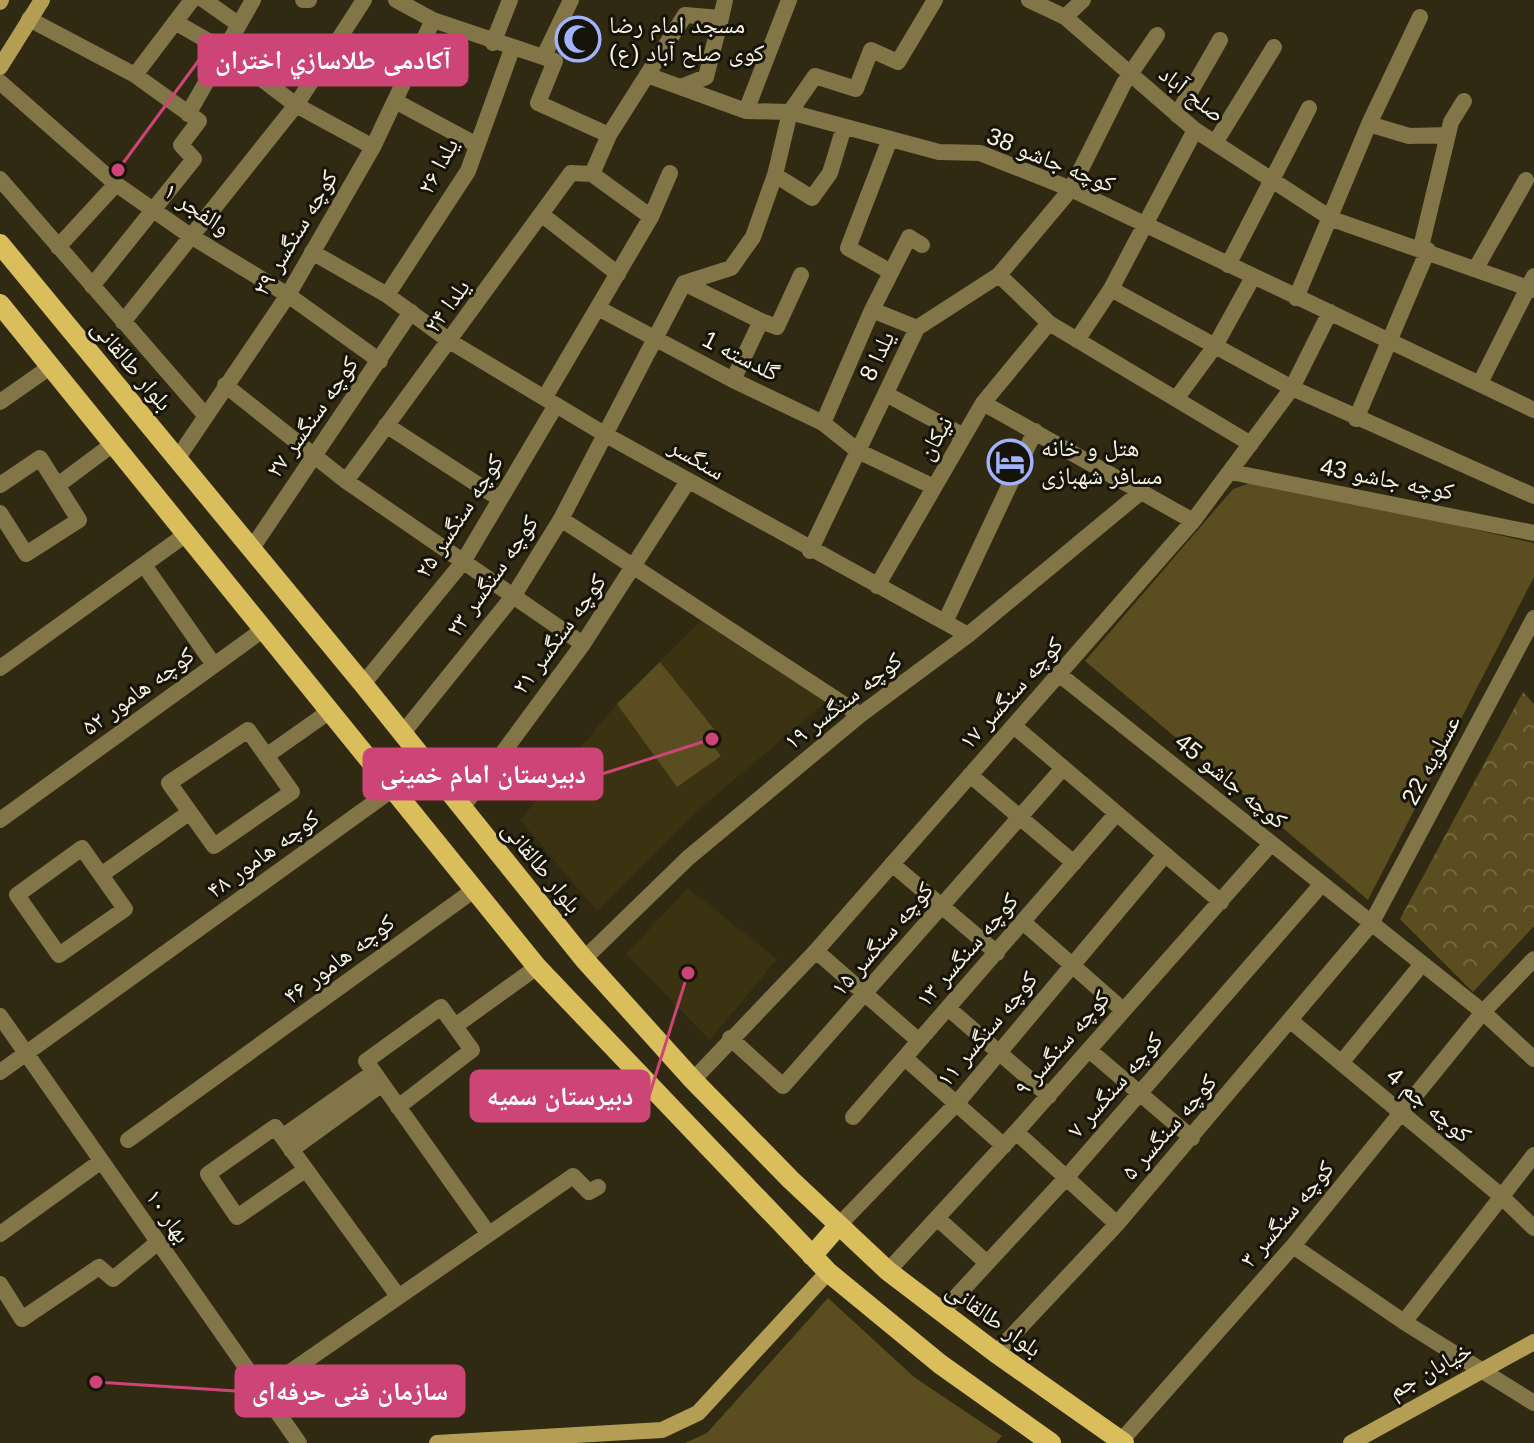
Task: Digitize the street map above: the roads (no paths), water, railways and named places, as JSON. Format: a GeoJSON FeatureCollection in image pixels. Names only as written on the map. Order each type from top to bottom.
{"type":"FeatureCollection","features":[{"type":"Feature","properties":{"kind":"main road","name":"بلوار طالقانی"},"geometry":{"type":"LineString","coordinates":[[0,244],[252,548],[584,959],[693,1080],[838,1226],[888,1271],[941,1313],[1122,1442]]}},
{"type":"Feature","properties":{"kind":"main road"},"geometry":{"type":"LineString","coordinates":[[2,310],[537,967],[828,1272],[940,1364],[1051,1443]]}},
{"type":"Feature","properties":{"kind":"main road"},"geometry":{"type":"LineString","coordinates":[[812,1256],[838,1226]]}},
{"type":"Feature","properties":{"kind":"street"},"geometry":{"type":"LineString","coordinates":[[0,67],[42,0]]}},
{"type":"Feature","properties":{"kind":"street"},"geometry":{"type":"LineString","coordinates":[[135,75],[192,0]]}},
{"type":"Feature","properties":{"kind":"street"},"geometry":{"type":"LineString","coordinates":[[188,114],[222,49],[253,0]]}},
{"type":"Feature","properties":{"kind":"street"},"geometry":{"type":"LineString","coordinates":[[123,322],[189,235],[296,105],[364,0]]}},
{"type":"Feature","properties":{"kind":"street"},"geometry":{"type":"LineString","coordinates":[[396,0],[433,20],[493,43],[555,61],[538,103],[609,135]]}},
{"type":"Feature","properties":{"kind":"street"},"geometry":{"type":"LineString","coordinates":[[493,43],[510,0]]}},
{"type":"Feature","properties":{"kind":"street"},"geometry":{"type":"LineString","coordinates":[[544,56],[571,0]]}},
{"type":"Feature","properties":{"kind":"street"},"geometry":{"type":"LineString","coordinates":[[681,87],[706,77],[725,0]]}},
{"type":"Feature","properties":{"kind":"street"},"geometry":{"type":"LineString","coordinates":[[746,111],[789,0]]}},
{"type":"Feature","properties":{"kind":"street"},"geometry":{"type":"LineString","coordinates":[[684,283],[731,268],[753,237],[775,175],[790,112],[815,76],[856,89],[871,50],[898,62],[935,0]]}},
{"type":"Feature","properties":{"kind":"street","name":"صلح آباد"},"geometry":{"type":"LineString","coordinates":[[1029,0],[1065,17],[1195,130],[1332,219],[1532,284]]}},
{"type":"Feature","properties":{"kind":"street"},"geometry":{"type":"LineString","coordinates":[[1065,17],[1083,0]]}},
{"type":"Feature","properties":{"kind":"street"},"geometry":{"type":"LineString","coordinates":[[209,1],[238,24]]}},
{"type":"Feature","properties":{"kind":"street"},"geometry":{"type":"LineString","coordinates":[[651,217],[592,174],[609,135],[685,15],[721,18]]}},
{"type":"Feature","properties":{"kind":"street"},"geometry":{"type":"LineString","coordinates":[[1296,298],[1332,219],[1369,124],[1420,17]]}},
{"type":"Feature","properties":{"kind":"street"},"geometry":{"type":"LineString","coordinates":[[29,19],[135,75],[199,121],[181,145],[194,159],[92,286]]}},
{"type":"Feature","properties":{"kind":"street","name":"کوچه سنگسر ۲۹"},"geometry":{"type":"LineString","coordinates":[[177,459],[288,295],[373,147],[433,20]]}},
{"type":"Feature","properties":{"kind":"street"},"geometry":{"type":"LineString","coordinates":[[175,22],[222,49],[296,105],[373,147]]}},
{"type":"Feature","properties":{"kind":"street","name":"یلدا 8"},"geometry":{"type":"LineString","coordinates":[[810,551],[917,328],[999,275],[1071,189],[1129,75],[1157,35]]}},
{"type":"Feature","properties":{"kind":"street"},"geometry":{"type":"LineString","coordinates":[[1177,115],[1220,40]]}},
{"type":"Feature","properties":{"kind":"street"},"geometry":{"type":"LineString","coordinates":[[1215,143],[1274,47]]}},
{"type":"Feature","properties":{"kind":"street","name":"یلدا ۲۶"},"geometry":{"type":"LineString","coordinates":[[387,295],[468,171],[512,49]]}},
{"type":"Feature","properties":{"kind":"street","name":"کوچه جاشو 38"},"geometry":{"type":"LineString","coordinates":[[647,75],[746,111],[790,112],[939,152],[980,153],[1071,189],[1296,298],[1390,338],[1534,410]]}},
{"type":"Feature","properties":{"kind":"street","name":"والفجر ۱"},"geometry":{"type":"LineString","coordinates":[[0,82],[116,184],[189,235],[288,295],[380,361]]}},
{"type":"Feature","properties":{"kind":"street"},"geometry":{"type":"LineString","coordinates":[[395,101],[477,145]]}},
{"type":"Feature","properties":{"kind":"street"},"geometry":{"type":"LineString","coordinates":[[1356,419],[1424,249],[1448,135],[1464,101]]}},
{"type":"Feature","properties":{"kind":"street"},"geometry":{"type":"LineString","coordinates":[[1228,265],[1309,108]]}},
{"type":"Feature","properties":{"kind":"street"},"geometry":{"type":"LineString","coordinates":[[1369,124],[1409,136],[1448,135]]}},
{"type":"Feature","properties":{"kind":"street"},"geometry":{"type":"LineString","coordinates":[[775,175],[812,198],[830,173],[844,127]]}},
{"type":"Feature","properties":{"kind":"street"},"geometry":{"type":"LineString","coordinates":[[1077,340],[1111,289],[1195,130]]}},
{"type":"Feature","properties":{"kind":"street"},"geometry":{"type":"LineString","coordinates":[[890,139],[848,248],[891,272]]}},
{"type":"Feature","properties":{"kind":"street","name":"یلدا ۲۴"},"geometry":{"type":"LineString","coordinates":[[346,481],[451,342],[571,173],[592,174]]}},
{"type":"Feature","properties":{"kind":"street","name":"کوچه سنگسر ۲۵"},"geometry":{"type":"LineString","coordinates":[[363,684],[463,562],[500,499],[598,308],[651,217],[670,173]]}},
{"type":"Feature","properties":{"kind":"street"},"geometry":{"type":"LineString","coordinates":[[1476,268],[1526,180]]}},
{"type":"Feature","properties":{"kind":"street"},"geometry":{"type":"LineString","coordinates":[[1,183],[205,415]]}},
{"type":"Feature","properties":{"kind":"street"},"geometry":{"type":"LineString","coordinates":[[58,247],[116,184]]}},
{"type":"Feature","properties":{"kind":"street"},"geometry":{"type":"LineString","coordinates":[[541,214],[618,274]]}},
{"type":"Feature","properties":{"kind":"street"},"geometry":{"type":"LineString","coordinates":[[823,423],[872,310],[909,237],[922,245]]}},
{"type":"Feature","properties":{"kind":"street","name":"سنگسر"},"geometry":{"type":"LineString","coordinates":[[312,252],[387,295],[451,342],[606,435],[810,551],[946,620],[968,635]]}},
{"type":"Feature","properties":{"kind":"street"},"geometry":{"type":"LineString","coordinates":[[684,283],[777,327],[801,275]]}},
{"type":"Feature","properties":{"kind":"street"},"geometry":{"type":"LineString","coordinates":[[999,275],[1049,323],[1251,444]]}},
{"type":"Feature","properties":{"kind":"street"},"geometry":{"type":"LineString","coordinates":[[1176,399],[1215,346],[1253,277]]}},
{"type":"Feature","properties":{"kind":"street","name":"کوچه سنگسر ۲۳"},"geometry":{"type":"LineString","coordinates":[[402,734],[514,595],[561,519],[684,283]]}},
{"type":"Feature","properties":{"kind":"street"},"geometry":{"type":"LineString","coordinates":[[1480,383],[1532,284]]}},
{"type":"Feature","properties":{"kind":"street"},"geometry":{"type":"LineString","coordinates":[[1111,289],[1292,388],[1534,496]]}},
{"type":"Feature","properties":{"kind":"street","name":"گلدسته 1"},"geometry":{"type":"LineString","coordinates":[[598,308],[733,380],[823,423],[858,451],[934,487]]}},
{"type":"Feature","properties":{"kind":"street"},"geometry":{"type":"LineString","coordinates":[[872,310],[917,328]]}},
{"type":"Feature","properties":{"kind":"street","name":"کوچه سنگسر ۲۷"},"geometry":{"type":"LineString","coordinates":[[252,548],[411,312]]}},
{"type":"Feature","properties":{"kind":"street","name":"کوچه سنگسر ۱۷"},"geometry":{"type":"LineString","coordinates":[[693,1080],[816,951],[1193,521],[1292,388],[1330,312]]}},
{"type":"Feature","properties":{"kind":"street"},"geometry":{"type":"LineString","coordinates":[[733,380],[761,321]]}},
{"type":"Feature","properties":{"kind":"street","name":"نیکان"},"geometry":{"type":"LineString","coordinates":[[877,586],[983,403],[1049,323]]}},
{"type":"Feature","properties":{"kind":"street"},"geometry":{"type":"LineString","coordinates":[[0,402],[50,367]]}},
{"type":"Feature","properties":{"kind":"street"},"geometry":{"type":"LineString","coordinates":[[225,385],[346,481],[583,644]]}},
{"type":"Feature","properties":{"kind":"street"},"geometry":{"type":"LineString","coordinates":[[886,394],[964,436]]}},
{"type":"Feature","properties":{"kind":"street"},"geometry":{"type":"LineString","coordinates":[[983,403],[1193,521]]}},
{"type":"Feature","properties":{"kind":"street"},"geometry":{"type":"LineString","coordinates":[[386,425],[500,499]]}},
{"type":"Feature","properties":{"kind":"street"},"geometry":{"type":"LineString","coordinates":[[946,620],[1035,431]]}},
{"type":"Feature","properties":{"kind":"street"},"geometry":{"type":"LineString","coordinates":[[58,485],[113,444]]}},
{"type":"Feature","properties":{"kind":"street"},"geometry":{"type":"LineString","coordinates":[[0,485],[40,458],[79,520],[26,554],[2,524]]}},
{"type":"Feature","properties":{"kind":"street","name":"کوچه جاشو 43"},"geometry":{"type":"LineString","coordinates":[[1231,472],[1534,533]]}},
{"type":"Feature","properties":{"kind":"street","name":"کوچه سنگسر ۲۱"},"geometry":{"type":"LineString","coordinates":[[462,808],[637,566],[688,481]]}},
{"type":"Feature","properties":{"kind":"street","name":"کوچه سنگسر ۱۹"},"geometry":{"type":"LineString","coordinates":[[584,959],[688,858],[860,715],[968,635],[1142,491]]}},
{"type":"Feature","properties":{"kind":"street"},"geometry":{"type":"LineString","coordinates":[[561,519],[860,715]]}},
{"type":"Feature","properties":{"kind":"street"},"geometry":{"type":"LineString","coordinates":[[0,668],[185,535]]}},
{"type":"Feature","properties":{"kind":"street"},"geometry":{"type":"LineString","coordinates":[[144,565],[214,665]]}},
{"type":"Feature","properties":{"kind":"street","name":"عسلویه 22"},"geometry":{"type":"LineString","coordinates":[[1371,924],[1534,618]]}},
{"type":"Feature","properties":{"kind":"street","name":"کوچه هامور ۵۲"},"geometry":{"type":"LineString","coordinates":[[0,820],[264,629]]}},
{"type":"Feature","properties":{"kind":"street","name":"کوچه جاشو 45"},"geometry":{"type":"LineString","coordinates":[[1060,675],[1483,1012],[1534,1059]]}},
{"type":"Feature","properties":{"kind":"street"},"geometry":{"type":"LineString","coordinates":[[266,756],[330,711]]}},
{"type":"Feature","properties":{"kind":"street"},"geometry":{"type":"LineString","coordinates":[[1014,726],[1221,902]]}},
{"type":"Feature","properties":{"kind":"street"},"geometry":{"type":"LineString","coordinates":[[248,730],[266,756],[292,792],[214,846],[169,783],[248,730]]}},
{"type":"Feature","properties":{"kind":"street","name":"کوچه سنگسر ۱۵"},"geometry":{"type":"LineString","coordinates":[[730,1038],[783,1086],[1063,768]]}},
{"type":"Feature","properties":{"kind":"street"},"geometry":{"type":"LineString","coordinates":[[970,775],[1074,863]]}},
{"type":"Feature","properties":{"kind":"street","name":"کوچه هامور ۴۸"},"geometry":{"type":"LineString","coordinates":[[0,1072],[393,789]]}},
{"type":"Feature","properties":{"kind":"street"},"geometry":{"type":"LineString","coordinates":[[101,875],[190,812]]}},
{"type":"Feature","properties":{"kind":"street","name":"کوچه سنگسر ۱۳"},"geometry":{"type":"LineString","coordinates":[[853,1117],[1116,814]]}},
{"type":"Feature","properties":{"kind":"street","name":"کوچه سنگسر ۹"},"geometry":{"type":"LineString","coordinates":[[888,1271],[1049,1096],[1270,845]]}},
{"type":"Feature","properties":{"kind":"street"},"geometry":{"type":"LineString","coordinates":[[82,848],[101,875],[125,909],[59,955],[17,895],[82,848]]}},
{"type":"Feature","properties":{"kind":"street","name":"کوچه سنگسر ۱۱"},"geometry":{"type":"LineString","coordinates":[[838,1226],[956,1104],[1164,856]]}},
{"type":"Feature","properties":{"kind":"street"},"geometry":{"type":"LineString","coordinates":[[892,864],[997,953]]}},
{"type":"Feature","properties":{"kind":"street","name":"کوچه سنگسر ۷"},"geometry":{"type":"LineString","coordinates":[[941,1313],[1065,1179],[1321,885]]}},
{"type":"Feature","properties":{"kind":"street","name":"کوچه هامور ۴۶"},"geometry":{"type":"LineString","coordinates":[[128,1140],[474,890]]}},
{"type":"Feature","properties":{"kind":"street"},"geometry":{"type":"LineString","coordinates":[[1023,922],[1123,1010]]}},
{"type":"Feature","properties":{"kind":"street","name":"کوچه سنگسر ۵"},"geometry":{"type":"LineString","coordinates":[[996,1353],[1117,1224],[1371,924]]}},
{"type":"Feature","properties":{"kind":"street"},"geometry":{"type":"LineString","coordinates":[[816,951],[919,1041]]}},
{"type":"Feature","properties":{"kind":"street","name":"کوچه سنگسر ۳"},"geometry":{"type":"LineString","coordinates":[[1122,1442],[1293,1246],[1483,1012],[1534,959]]}},
{"type":"Feature","properties":{"kind":"street"},"geometry":{"type":"LineString","coordinates":[[1341,1063],[1422,964]]}},
{"type":"Feature","properties":{"kind":"street"},"geometry":{"type":"LineString","coordinates":[[455,1026],[537,967]]}},
{"type":"Feature","properties":{"kind":"street"},"geometry":{"type":"LineString","coordinates":[[398,1107],[472,1050],[441,1007],[366,1061],[398,1107],[488,1233]]}},
{"type":"Feature","properties":{"kind":"street"},"geometry":{"type":"LineString","coordinates":[[948,1008],[1049,1096]]}},
{"type":"Feature","properties":{"kind":"street","name":"بهار ۱۰"},"geometry":{"type":"LineString","coordinates":[[0,1016],[299,1443]]}},
{"type":"Feature","properties":{"kind":"street","name":"کوچه جم 4"},"geometry":{"type":"LineString","coordinates":[[1291,1021],[1500,1195],[1534,1228]]}},
{"type":"Feature","properties":{"kind":"street"},"geometry":{"type":"LineString","coordinates":[[1089,1050],[1192,1138]]}},
{"type":"Feature","properties":{"kind":"street"},"geometry":{"type":"LineString","coordinates":[[905,1058],[1004,1146]]}},
{"type":"Feature","properties":{"kind":"street"},"geometry":{"type":"LineString","coordinates":[[286,1143],[378,1078]]}},
{"type":"Feature","properties":{"kind":"street"},"geometry":{"type":"LineString","coordinates":[[305,1170],[237,1217],[208,1174],[275,1127],[398,1296]]}},
{"type":"Feature","properties":{"kind":"street"},"geometry":{"type":"LineString","coordinates":[[1016,1132],[1117,1224]]}},
{"type":"Feature","properties":{"kind":"street"},"geometry":{"type":"LineString","coordinates":[[1404,1322],[1534,1155]]}},
{"type":"Feature","properties":{"kind":"street"},"geometry":{"type":"LineString","coordinates":[[0,1234],[100,1162]]}},
{"type":"Feature","properties":{"kind":"street"},"geometry":{"type":"LineString","coordinates":[[264,1390],[573,1176],[589,1192],[598,1187]]}},
{"type":"Feature","properties":{"kind":"street"},"geometry":{"type":"LineString","coordinates":[[937,1218],[987,1263]]}},
{"type":"Feature","properties":{"kind":"street"},"geometry":{"type":"LineString","coordinates":[[0,1284],[22,1319],[99,1267],[113,1279],[157,1243]]}},
{"type":"Feature","properties":{"kind":"street"},"geometry":{"type":"LineString","coordinates":[[1293,1246],[1404,1322],[1534,1403]]}},
{"type":"Feature","properties":{"kind":"street"},"geometry":{"type":"LineString","coordinates":[[437,1443],[629,1438],[675,1427],[698,1413],[828,1272]]}},
{"type":"Feature","properties":{"kind":"street","name":"خیابان جم"},"geometry":{"type":"LineString","coordinates":[[1353,1442],[1478,1370],[1534,1342]]}},
{"type":"Feature","properties":{"kind":"place","name":"مسجد امام رضا (ع) کوی صلح آباد"},"geometry":{"type":"Point","coordinates":[578,39]}},
{"type":"Feature","properties":{"kind":"place","name":"آكادمى طلاسازي اختران"},"geometry":{"type":"Point","coordinates":[118,170]}},
{"type":"Feature","properties":{"kind":"place","name":"هتل و خانه مسافر شهبازی"},"geometry":{"type":"Point","coordinates":[1010,462]}},
{"type":"Feature","properties":{"kind":"place","name":"دبیرستان امام خمینی"},"geometry":{"type":"Point","coordinates":[712,739]}},
{"type":"Feature","properties":{"kind":"place","name":"دبیرستان سمیه"},"geometry":{"type":"Point","coordinates":[688,973]}},
{"type":"Feature","properties":{"kind":"place","name":"سازمان فنی حرفه‌ای"},"geometry":{"type":"Point","coordinates":[96,1382]}}]}
